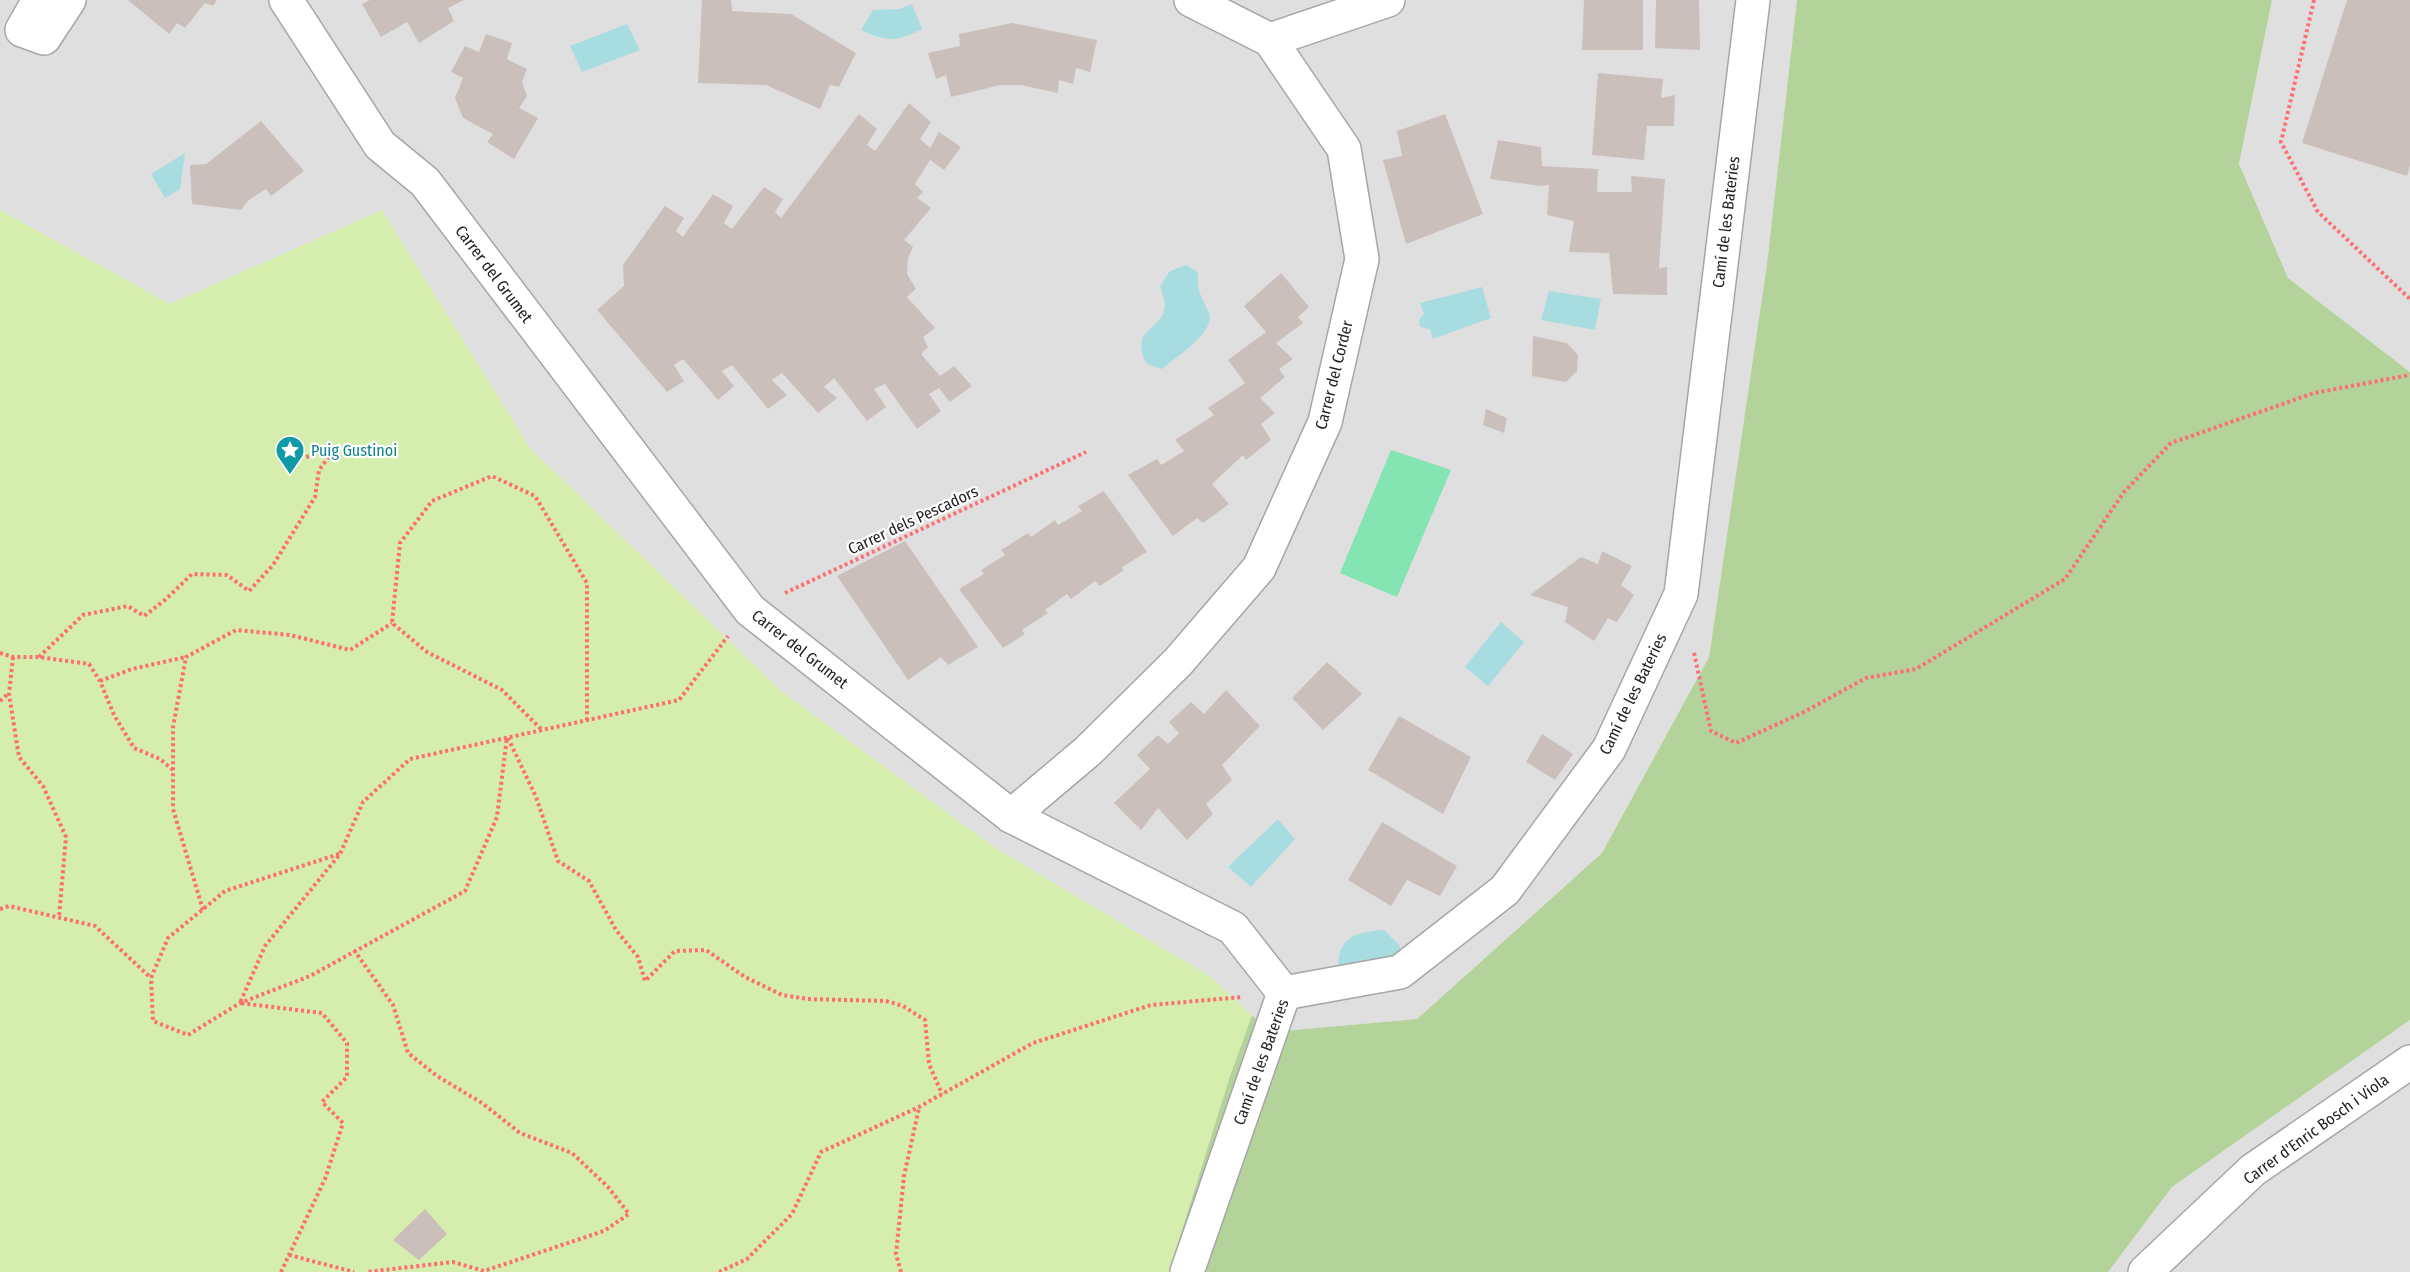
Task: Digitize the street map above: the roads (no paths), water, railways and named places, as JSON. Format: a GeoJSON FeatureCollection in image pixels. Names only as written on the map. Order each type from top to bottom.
{"type":"FeatureCollection","features":[{"type":"Feature","properties":{"kind":"street"},"geometry":{"type":"LineString","coordinates":[[39,0],[22,30],[44,38],[69,0]]}},
{"type":"Feature","properties":{"kind":"street","name":"Carrer del Grumet"},"geometry":{"type":"LineString","coordinates":[[286,0],[380,145],[425,182]]}},
{"type":"Feature","properties":{"kind":"street","name":"Carrer del Grumet"},"geometry":{"type":"LineString","coordinates":[[314,0],[413,155],[425,182],[750,610],[1011,816],[1233,928],[1284,993]]}},
{"type":"Feature","properties":{"kind":"street","name":"Carrer del Corder"},"geometry":{"type":"LineString","coordinates":[[1011,816],[1088,751],[1178,662],[1258,568],[1325,422],[1362,259],[1344,149],[1270,40],[1191,0]]}},
{"type":"Feature","properties":{"kind":"street"},"geometry":{"type":"LineString","coordinates":[[1270,40],[1388,0]]}},
{"type":"Feature","properties":{"kind":"street","name":"Camí de les Bateries"},"geometry":{"type":"LineString","coordinates":[[1187,1272],[1284,993],[1400,972],[1505,890],[1609,749],[1681,594],[1753,0]]}},
{"type":"Feature","properties":{"kind":"street","name":"Carrer d'Enric Bosch i Viola"},"geometry":{"type":"LineString","coordinates":[[2145,1272],[2253,1170],[2410,1062]]}},
{"type":"Feature","properties":{"kind":"water"},"geometry":{"type":"Polygon","coordinates":[[[912,4],[922,29],[891,39],[878,37],[861,30],[873,10],[899,9],[912,4]]]}},
{"type":"Feature","properties":{"kind":"water"},"geometry":{"type":"Polygon","coordinates":[[[627,24],[640,50],[582,72],[570,46],[627,24]]]}},
{"type":"Feature","properties":{"kind":"water"},"geometry":{"type":"Polygon","coordinates":[[[185,153],[180,189],[165,198],[151,174],[185,153]]]}},
{"type":"Feature","properties":{"kind":"water"},"geometry":{"type":"Polygon","coordinates":[[[1186,265],[1198,272],[1199,289],[1210,320],[1201,336],[1162,369],[1147,364],[1142,352],[1142,343],[1144,336],[1163,314],[1165,303],[1160,286],[1170,271],[1186,265]]]}},
{"type":"Feature","properties":{"kind":"water"},"geometry":{"type":"Polygon","coordinates":[[[1482,287],[1491,318],[1433,339],[1430,329],[1420,327],[1419,320],[1424,314],[1420,303],[1482,287]]]}},
{"type":"Feature","properties":{"kind":"water"},"geometry":{"type":"Polygon","coordinates":[[[1549,291],[1601,299],[1595,330],[1541,320],[1549,291]]]}},
{"type":"Feature","properties":{"kind":"water"},"geometry":{"type":"Polygon","coordinates":[[[1501,622],[1524,642],[1488,686],[1465,667],[1501,622]]]}},
{"type":"Feature","properties":{"kind":"water"},"geometry":{"type":"Polygon","coordinates":[[[1278,819],[1295,839],[1251,887],[1228,867],[1278,819]]]}},
{"type":"Feature","properties":{"kind":"water"},"geometry":{"type":"Polygon","coordinates":[[[1384,930],[1400,946],[1400,960],[1345,970],[1338,964],[1342,947],[1352,937],[1366,932],[1384,930]]]}},
{"type":"Feature","properties":{"kind":"place","name":"Puig Gustinoi"},"geometry":{"type":"Point","coordinates":[290,476]}}]}
